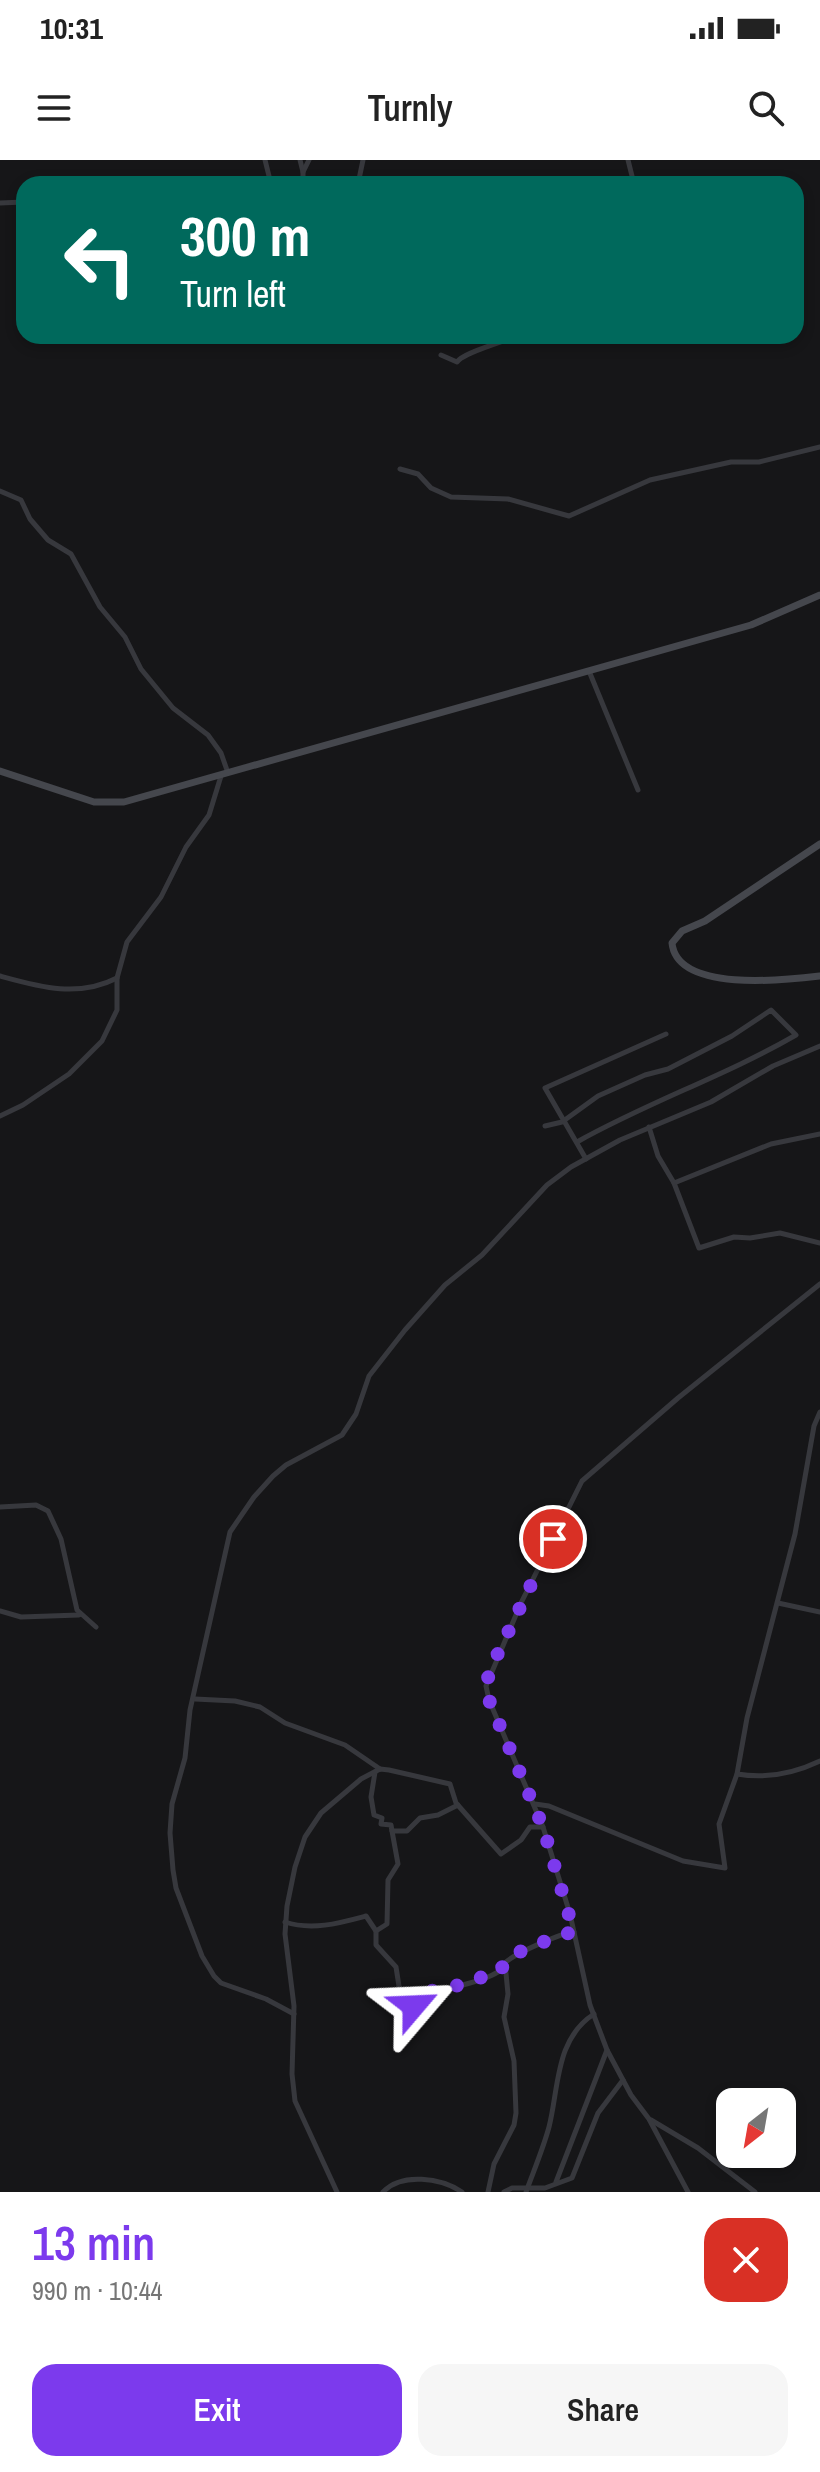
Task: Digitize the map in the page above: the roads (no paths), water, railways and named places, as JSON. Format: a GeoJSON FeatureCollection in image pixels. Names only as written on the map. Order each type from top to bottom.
{"type":"FeatureCollection","features":[{"type":"Feature","properties":{"kind":"main road"},"geometry":{"type":"LineString","coordinates":[[0,771],[94,802],[111,803],[224,775],[751,625],[820,595]]}},
{"type":"Feature","properties":{"kind":"main road"},"geometry":{"type":"LineString","coordinates":[[820,844],[705,921],[682,931],[676,936],[672,949],[693,971],[707,977],[784,979],[820,976]]}},
{"type":"Feature","properties":{"kind":"street"},"geometry":{"type":"LineString","coordinates":[[300,160],[303,176]]}},
{"type":"Feature","properties":{"kind":"street"},"geometry":{"type":"LineString","coordinates":[[303,172],[309,160]]}},
{"type":"Feature","properties":{"kind":"street"},"geometry":{"type":"LineString","coordinates":[[441,355],[457,362],[461,356],[496,344]]}},
{"type":"Feature","properties":{"kind":"street"},"geometry":{"type":"LineString","coordinates":[[400,469],[418,474],[431,488],[451,497],[508,499],[569,516],[650,480],[711,466],[759,462],[820,447]]}},
{"type":"Feature","properties":{"kind":"street"},"geometry":{"type":"LineString","coordinates":[[0,491],[21,500],[30,519],[48,540],[71,554],[100,607],[125,637],[141,669],[173,708],[208,735],[221,753],[224,775],[209,815],[186,847],[161,897],[127,942],[117,978],[116,1017],[95,1050],[60,1081],[0,1116]]}},
{"type":"Feature","properties":{"kind":"street"},"geometry":{"type":"LineString","coordinates":[[589,670],[638,790]]}},
{"type":"Feature","properties":{"kind":"street"},"geometry":{"type":"LineString","coordinates":[[0,976],[36,987],[82,990],[117,978]]}},
{"type":"Feature","properties":{"kind":"street"},"geometry":{"type":"LineString","coordinates":[[545,1126],[562,1122],[598,1096],[645,1075],[668,1069],[732,1036],[771,1010],[796,1035],[719,1076],[632,1113],[577,1142]]}},
{"type":"Feature","properties":{"kind":"street"},"geometry":{"type":"LineString","coordinates":[[586,1159],[545,1088],[666,1034]]}},
{"type":"Feature","properties":{"kind":"street"},"geometry":{"type":"LineString","coordinates":[[294,2014],[266,1999],[221,1983],[214,1976],[202,1956],[176,1888],[170,1819],[185,1758],[190,1710],[195,1699],[230,1532],[244,1511],[286,1465],[342,1435],[356,1414],[369,1376],[419,1314],[445,1285],[482,1255],[530,1201],[562,1173],[649,1127],[711,1102],[773,1066],[820,1046]]}},
{"type":"Feature","properties":{"kind":"street"},"geometry":{"type":"LineString","coordinates":[[649,1127],[658,1156],[674,1183],[699,1248],[734,1237],[780,1233],[820,1243]]}},
{"type":"Feature","properties":{"kind":"street"},"geometry":{"type":"LineString","coordinates":[[674,1183],[771,1144],[820,1134]]}},
{"type":"Feature","properties":{"kind":"street"},"geometry":{"type":"LineString","coordinates":[[688,2192],[607,2050],[594,2014],[543,1827],[489,1700],[486,1686],[490,1670],[572,1496],[582,1481],[820,1284]]}},
{"type":"Feature","properties":{"kind":"street"},"geometry":{"type":"LineString","coordinates":[[535,1804],[549,1806],[683,1861],[725,1868],[719,1824],[737,1774],[747,1718],[778,1603],[805,1489],[814,1426],[820,1412]]}},
{"type":"Feature","properties":{"kind":"street"},"geometry":{"type":"LineString","coordinates":[[0,1507],[36,1505],[48,1511],[61,1539],[79,1615]]}},
{"type":"Feature","properties":{"kind":"street"},"geometry":{"type":"LineString","coordinates":[[778,1603],[820,1612]]}},
{"type":"Feature","properties":{"kind":"street"},"geometry":{"type":"LineString","coordinates":[[0,1611],[21,1617],[79,1615],[96,1627]]}},
{"type":"Feature","properties":{"kind":"street"},"geometry":{"type":"LineString","coordinates":[[195,1699],[235,1701],[260,1707],[318,1738],[345,1745],[378,1771],[445,1781],[452,1787],[458,1805],[501,1854],[521,1840],[530,1827],[543,1827]]}},
{"type":"Feature","properties":{"kind":"street"},"geometry":{"type":"LineString","coordinates":[[737,1774],[766,1776],[793,1772],[820,1761]]}},
{"type":"Feature","properties":{"kind":"street"},"geometry":{"type":"LineString","coordinates":[[376,1931],[387,1924],[388,1880],[398,1864],[391,1825],[381,1824],[382,1818],[374,1815],[371,1797],[378,1771]]}},
{"type":"Feature","properties":{"kind":"street"},"geometry":{"type":"LineString","coordinates":[[337,2192],[295,2101],[292,2074],[294,2014],[287,1968],[285,1922],[305,1837],[327,1805],[378,1771]]}},
{"type":"Feature","properties":{"kind":"street"},"geometry":{"type":"LineString","coordinates":[[392,1831],[407,1831],[421,1817],[438,1815],[458,1805]]}},
{"type":"Feature","properties":{"kind":"street"},"geometry":{"type":"LineString","coordinates":[[285,1922],[310,1926],[341,1923],[366,1916],[376,1931],[376,1945],[396,1967],[399,1995],[404,2002],[414,2006],[419,2005],[430,1991],[450,1990],[483,1976],[497,1974],[508,1959],[521,1951],[574,1932]]}},
{"type":"Feature","properties":{"kind":"street"},"geometry":{"type":"LineString","coordinates":[[488,2192],[494,2164],[516,2120],[514,2061],[504,2017],[508,1994],[503,1968]]}},
{"type":"Feature","properties":{"kind":"street"},"geometry":{"type":"LineString","coordinates":[[527,2190],[549,2127],[562,2060],[578,2030],[594,2014]]}},
{"type":"Feature","properties":{"kind":"street"},"geometry":{"type":"LineString","coordinates":[[556,2183],[607,2050]]}},
{"type":"Feature","properties":{"kind":"street"},"geometry":{"type":"LineString","coordinates":[[504,2192],[512,2188],[545,2188],[575,2174],[598,2113],[623,2080]]}},
{"type":"Feature","properties":{"kind":"street"},"geometry":{"type":"LineString","coordinates":[[649,2119],[698,2148],[755,2192]]}},
{"type":"Feature","properties":{"kind":"street"},"geometry":{"type":"LineString","coordinates":[[383,2192],[394,2184],[423,2179],[447,2184],[462,2192]]}}]}
